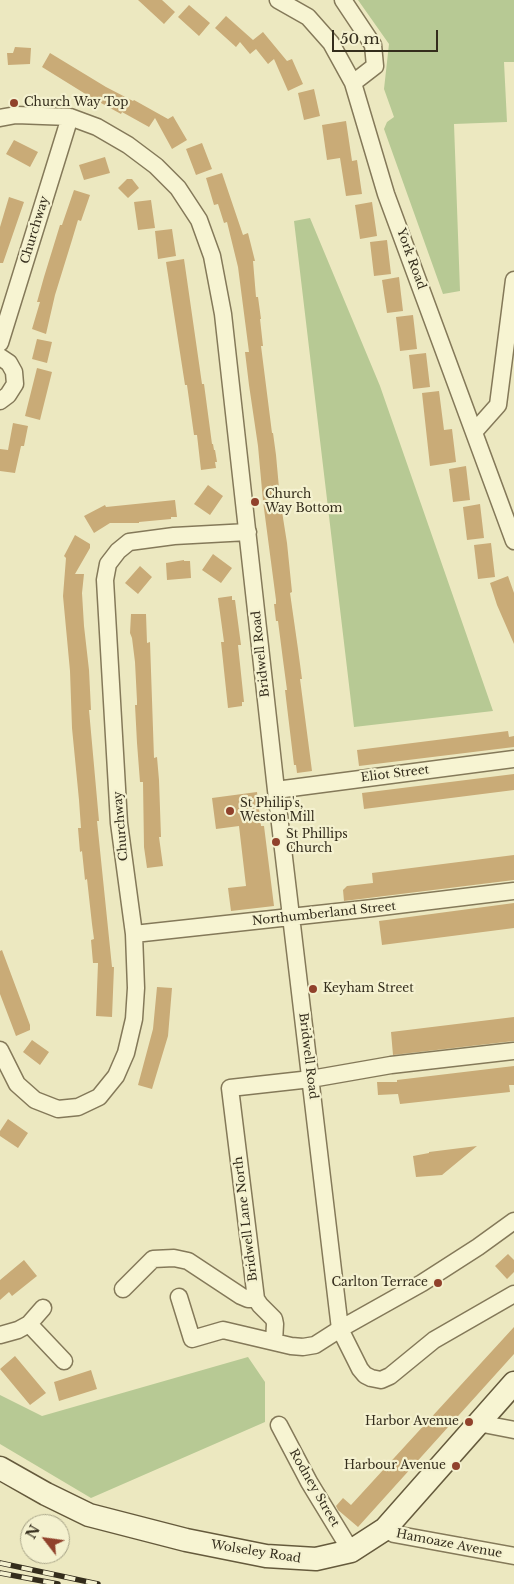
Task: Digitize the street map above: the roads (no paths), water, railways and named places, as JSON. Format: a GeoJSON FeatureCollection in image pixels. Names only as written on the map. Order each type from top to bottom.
{"type":"FeatureCollection","features":[{"type":"Feature","properties":{"kind":"street","name":"York Road"},"geometry":{"type":"LineString","coordinates":[[278,0],[308,17],[331,43],[353,83],[386,194],[514,541]]}},
{"type":"Feature","properties":{"kind":"street"},"geometry":{"type":"LineString","coordinates":[[343,0],[372,45],[375,66],[353,83]]}},
{"type":"Feature","properties":{"kind":"street","name":"Bridwell Road"},"geometry":{"type":"LineString","coordinates":[[0,118],[16,115],[70,117],[98,127],[121,140],[156,166],[178,188],[199,220],[212,256],[223,314],[276,790],[340,1328],[360,1369],[365,1375],[381,1380],[390,1376],[434,1340],[514,1294]]}},
{"type":"Feature","properties":{"kind":"street","name":"Churchway"},"geometry":{"type":"LineString","coordinates":[[0,343],[70,117]]}},
{"type":"Feature","properties":{"kind":"street"},"geometry":{"type":"LineString","coordinates":[[474,432],[498,405],[514,280]]}},
{"type":"Feature","properties":{"kind":"street"},"geometry":{"type":"LineString","coordinates":[[0,357],[8,363],[14,372],[14,384],[8,395],[0,401]]}},
{"type":"Feature","properties":{"kind":"street","name":"Churchway"},"geometry":{"type":"LineString","coordinates":[[0,1050],[17,1084],[35,1100],[58,1109],[78,1107],[99,1097],[116,1076],[126,1053],[134,1019],[136,988],[134,934],[119,823],[105,580],[108,564],[118,551],[129,542],[174,536],[248,532]]}},
{"type":"Feature","properties":{"kind":"street","name":"Eliot Street"},"geometry":{"type":"LineString","coordinates":[[276,790],[514,758]]}},
{"type":"Feature","properties":{"kind":"street","name":"Northumberland Street"},"geometry":{"type":"LineString","coordinates":[[134,934],[514,891]]}},
{"type":"Feature","properties":{"kind":"street"},"geometry":{"type":"LineString","coordinates":[[311,1079],[391,1065],[514,1051]]}},
{"type":"Feature","properties":{"kind":"street","name":"Bridwell Lane North"},"geometry":{"type":"LineString","coordinates":[[274,1342],[274,1319],[256,1299],[230,1088],[311,1079]]}},
{"type":"Feature","properties":{"kind":"street"},"geometry":{"type":"LineString","coordinates":[[179,1297],[192,1338],[223,1330],[303,1348],[315,1345],[340,1328],[422,1283],[514,1221]]}},
{"type":"Feature","properties":{"kind":"street"},"geometry":{"type":"LineString","coordinates":[[123,1289],[153,1260],[174,1258],[188,1261],[241,1296],[248,1299],[256,1299]]}},
{"type":"Feature","properties":{"kind":"street"},"geometry":{"type":"LineString","coordinates":[[0,1335],[18,1330],[29,1324],[43,1308]]}},
{"type":"Feature","properties":{"kind":"street"},"geometry":{"type":"LineString","coordinates":[[29,1324],[64,1361]]}},
{"type":"Feature","properties":{"kind":"street","name":"Wolseley Road"},"geometry":{"type":"LineString","coordinates":[[0,1468],[46,1494],[89,1515],[186,1540],[266,1556],[309,1560],[331,1557],[351,1551],[385,1529],[514,1383]]}},
{"type":"Feature","properties":{"kind":"street"},"geometry":{"type":"LineString","coordinates":[[478,1423],[514,1430]]}},
{"type":"Feature","properties":{"kind":"street","name":"Rodney Street"},"geometry":{"type":"LineString","coordinates":[[279,1425],[309,1482],[351,1551]]}},
{"type":"Feature","properties":{"kind":"street","name":"Hamoaze Avenue"},"geometry":{"type":"LineString","coordinates":[[385,1529],[394,1534],[514,1556]]}},
{"type":"Feature","properties":{"kind":"railway"},"geometry":{"type":"LineString","coordinates":[[0,1563],[98,1584]]}},
{"type":"Feature","properties":{"kind":"railway"},"geometry":{"type":"LineString","coordinates":[[0,1573],[58,1584]]}},
{"type":"Feature","properties":{"kind":"place","name":"Church Way Top"},"geometry":{"type":"Point","coordinates":[14,103]}},
{"type":"Feature","properties":{"kind":"place","name":"Church Way Bottom"},"geometry":{"type":"Point","coordinates":[255,502]}},
{"type":"Feature","properties":{"kind":"place","name":"St Philip's, Weston Mill"},"geometry":{"type":"Point","coordinates":[230,811]}},
{"type":"Feature","properties":{"kind":"place","name":"St Phillips Church"},"geometry":{"type":"Point","coordinates":[276,842]}},
{"type":"Feature","properties":{"kind":"place","name":"Keyham Street"},"geometry":{"type":"Point","coordinates":[313,989]}},
{"type":"Feature","properties":{"kind":"place","name":"Carlton Terrace"},"geometry":{"type":"Point","coordinates":[438,1283]}},
{"type":"Feature","properties":{"kind":"place","name":"Harbor Avenue"},"geometry":{"type":"Point","coordinates":[469,1422]}},
{"type":"Feature","properties":{"kind":"place","name":"Harbour Avenue"},"geometry":{"type":"Point","coordinates":[456,1466]}}]}
